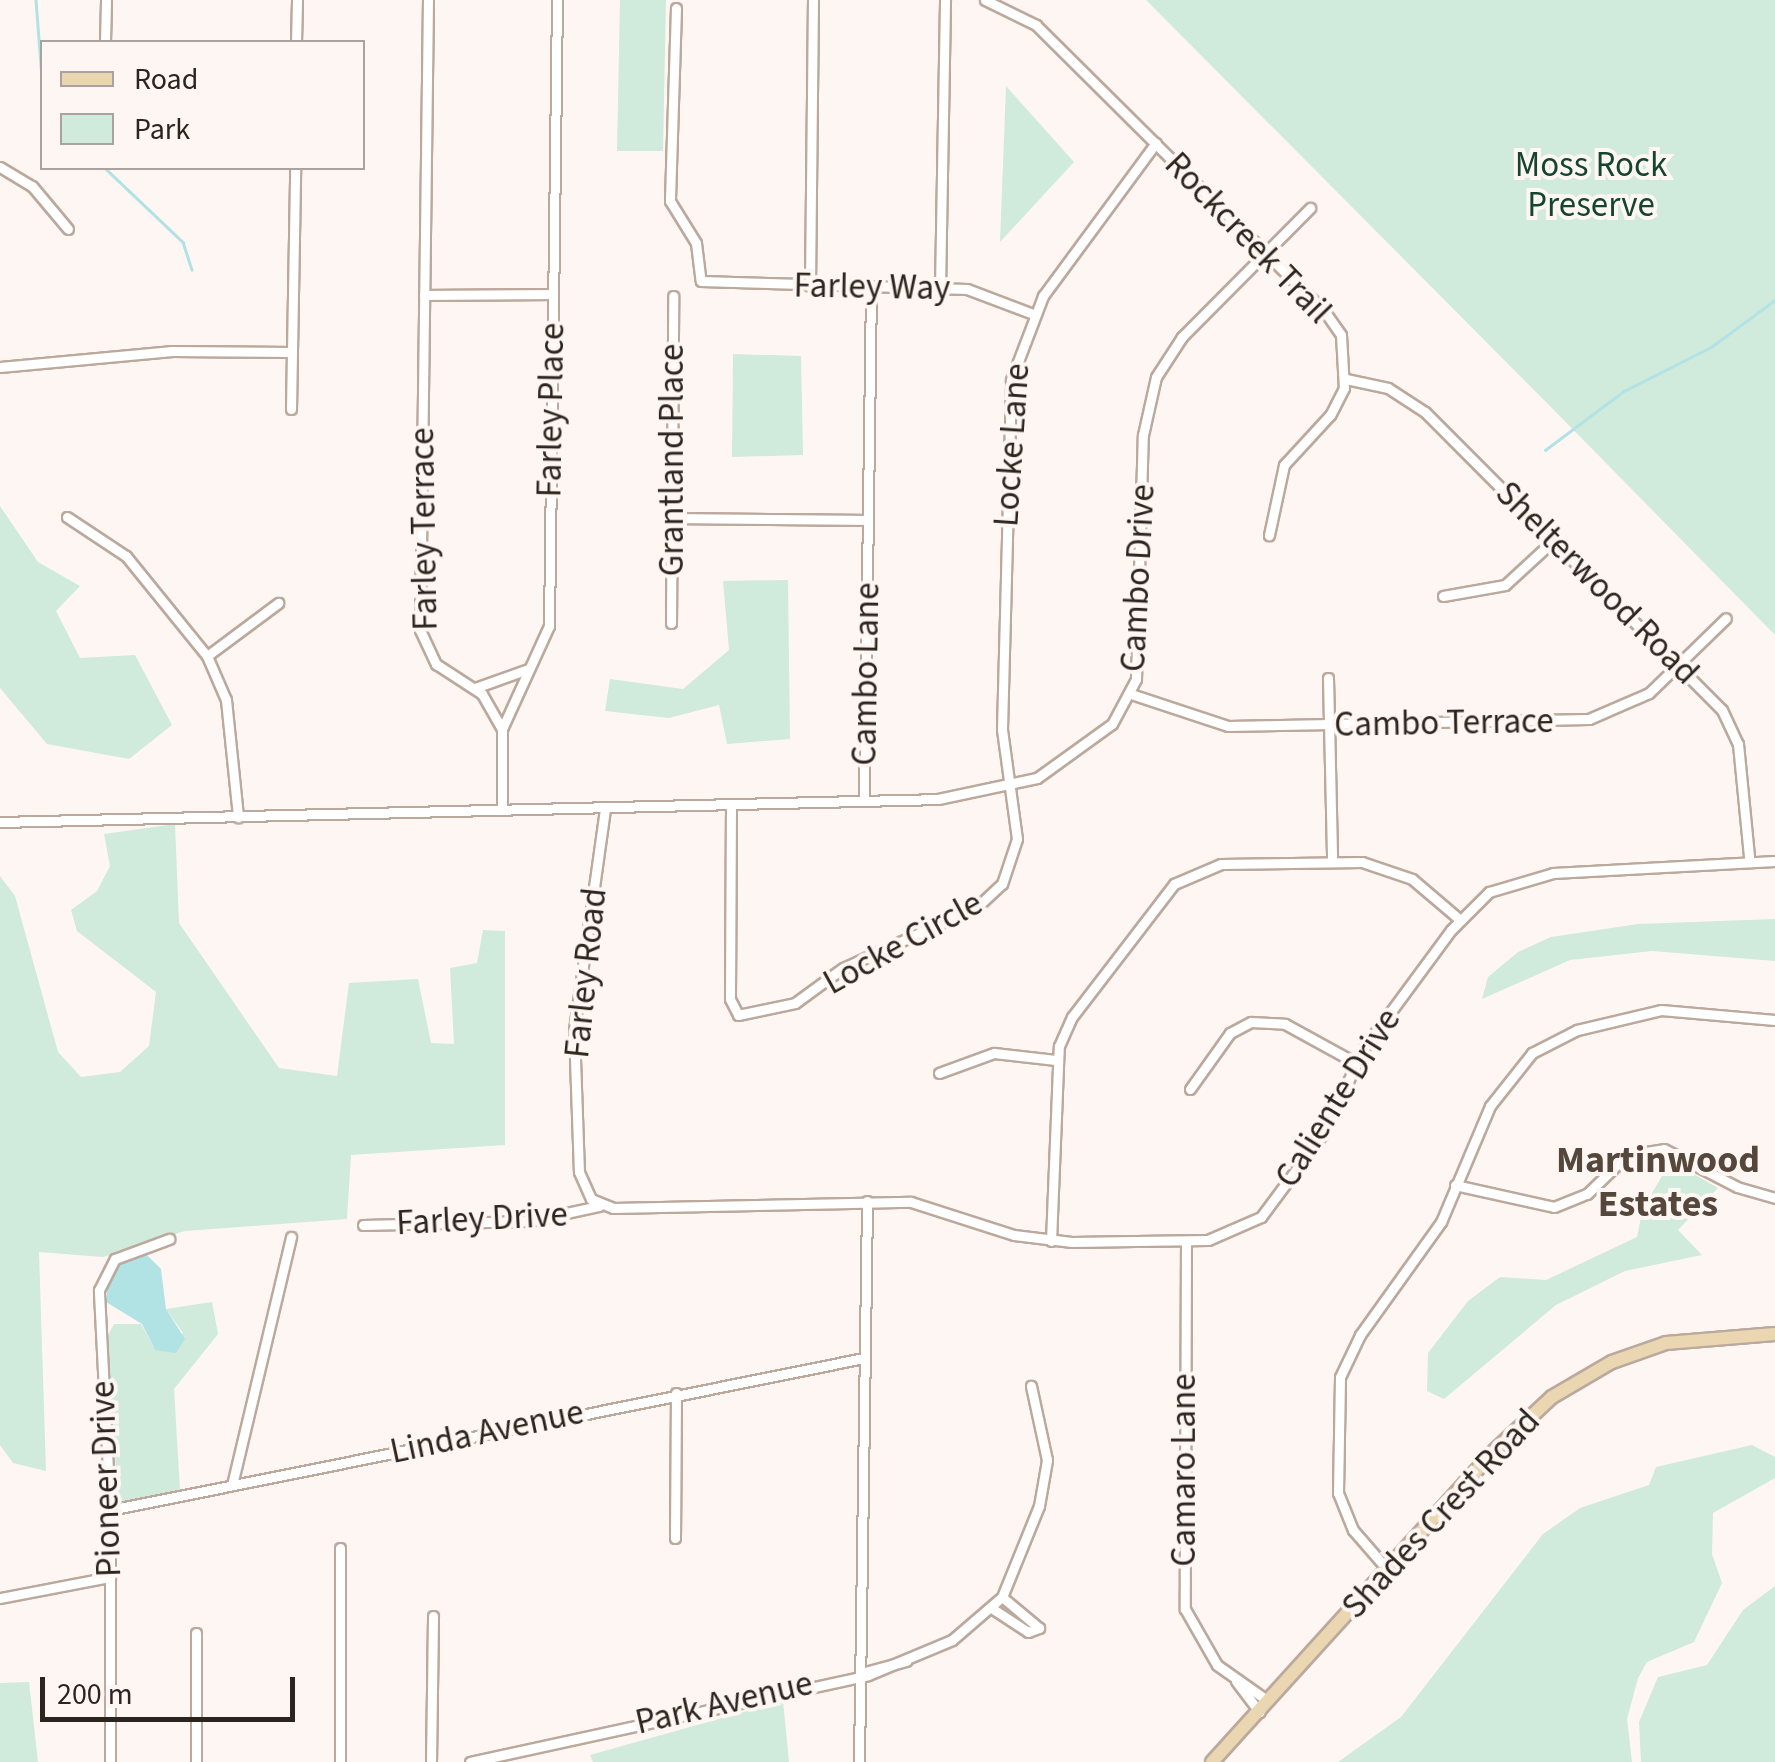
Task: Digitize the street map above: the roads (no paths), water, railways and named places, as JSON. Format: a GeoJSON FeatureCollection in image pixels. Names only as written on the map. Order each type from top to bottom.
{"type":"FeatureCollection","features":[{"type":"Feature","properties":{"kind":"street"},"geometry":{"type":"LineString","coordinates":[[105,40],[106,0]]}},
{"type":"Feature","properties":{"kind":"street"},"geometry":{"type":"LineString","coordinates":[[296,40],[297,0]]}},
{"type":"Feature","properties":{"kind":"street","name":"Farley Terrace"},"geometry":{"type":"LineString","coordinates":[[428,0],[420,630],[436,664],[475,688],[502,729]]}},
{"type":"Feature","properties":{"kind":"street","name":"Farley Place"},"geometry":{"type":"LineString","coordinates":[[502,810],[502,729],[548,626],[558,0]]}},
{"type":"Feature","properties":{"kind":"street"},"geometry":{"type":"LineString","coordinates":[[810,286],[814,0]]}},
{"type":"Feature","properties":{"kind":"street"},"geometry":{"type":"LineString","coordinates":[[940,288],[945,0]]}},
{"type":"Feature","properties":{"kind":"street","name":"Rockcreek Trail"},"geometry":{"type":"LineString","coordinates":[[985,0],[1025,16],[1334,324],[1345,350],[1346,380]]}},
{"type":"Feature","properties":{"kind":"street","name":"Farley Way"},"geometry":{"type":"LineString","coordinates":[[676,8],[670,201],[696,243],[707,284],[940,288],[991,293],[1033,314]]}},
{"type":"Feature","properties":{"kind":"street","name":"Locke Lane"},"geometry":{"type":"LineString","coordinates":[[1010,789],[1002,729],[1008,402],[1017,352],[1033,314],[1156,143]]}},
{"type":"Feature","properties":{"kind":"street"},"geometry":{"type":"LineString","coordinates":[[0,167],[32,186],[68,229]]}},
{"type":"Feature","properties":{"kind":"street"},"geometry":{"type":"LineString","coordinates":[[291,409],[294,170]]}},
{"type":"Feature","properties":{"kind":"street","name":"Cambo Drive"},"geometry":{"type":"LineString","coordinates":[[864,801],[1010,789],[1098,738],[1131,694],[1140,649],[1143,458],[1148,398],[1164,362],[1310,208]]}},
{"type":"Feature","properties":{"kind":"street","name":"Cambo Lane"},"geometry":{"type":"LineString","coordinates":[[605,809],[864,801],[871,288]]}},
{"type":"Feature","properties":{"kind":"street"},"geometry":{"type":"LineString","coordinates":[[424,295],[553,294]]}},
{"type":"Feature","properties":{"kind":"street","name":"Grantland Place"},"geometry":{"type":"LineString","coordinates":[[671,623],[673,296]]}},
{"type":"Feature","properties":{"kind":"street"},"geometry":{"type":"LineString","coordinates":[[0,366],[172,350],[292,352]]}},
{"type":"Feature","properties":{"kind":"street"},"geometry":{"type":"LineString","coordinates":[[1269,534],[1280,474],[1330,414],[1346,380]]}},
{"type":"Feature","properties":{"kind":"street","name":"Shelterwood Road"},"geometry":{"type":"LineString","coordinates":[[1346,380],[1388,388],[1417,406],[1679,666],[1735,733],[1749,857]]}},
{"type":"Feature","properties":{"kind":"street"},"geometry":{"type":"LineString","coordinates":[[67,517],[126,556],[207,656],[226,700],[238,817]]}},
{"type":"Feature","properties":{"kind":"street"},"geometry":{"type":"LineString","coordinates":[[672,518],[867,520]]}},
{"type":"Feature","properties":{"kind":"street"},"geometry":{"type":"LineString","coordinates":[[1442,596],[1505,585],[1554,540]]}},
{"type":"Feature","properties":{"kind":"street"},"geometry":{"type":"LineString","coordinates":[[207,656],[278,603]]}},
{"type":"Feature","properties":{"kind":"street","name":"Cambo Terrace"},"geometry":{"type":"LineString","coordinates":[[1131,694],[1213,725],[1589,719],[1639,700],[1726,618]]}},
{"type":"Feature","properties":{"kind":"street"},"geometry":{"type":"LineString","coordinates":[[475,688],[516,679],[533,665]]}},
{"type":"Feature","properties":{"kind":"street"},"geometry":{"type":"LineString","coordinates":[[1328,678],[1332,861]]}},
{"type":"Feature","properties":{"kind":"street","name":"Locke Circle"},"geometry":{"type":"LineString","coordinates":[[731,805],[730,999],[734,1010],[744,1014],[795,1003],[843,968],[988,899],[1017,850],[1010,789]]}},
{"type":"Feature","properties":{"kind":"street"},"geometry":{"type":"LineString","coordinates":[[0,822],[605,809]]}},
{"type":"Feature","properties":{"kind":"street","name":"Farley Road"},"geometry":{"type":"LineString","coordinates":[[599,1206],[586,1193],[580,1172],[574,1061],[605,809]]}},
{"type":"Feature","properties":{"kind":"street","name":"Caliente Drive"},"geometry":{"type":"LineString","coordinates":[[867,1201],[929,1205],[1052,1241],[1186,1241],[1223,1237],[1261,1217],[1322,1134],[1354,1062],[1460,919],[1489,892],[1520,878],[1749,857],[1775,860]]}},
{"type":"Feature","properties":{"kind":"street"},"geometry":{"type":"LineString","coordinates":[[1052,1241],[1056,1060],[1072,1017],[1174,884],[1221,864],[1332,861],[1400,872],[1460,919]]}},
{"type":"Feature","properties":{"kind":"street"},"geometry":{"type":"LineString","coordinates":[[1387,1569],[1352,1530],[1338,1493],[1338,1390],[1350,1350],[1442,1222],[1490,1106],[1522,1062],[1561,1035],[1660,1010],[1775,1020]]}},
{"type":"Feature","properties":{"kind":"street"},"geometry":{"type":"LineString","coordinates":[[1190,1089],[1230,1033],[1251,1022],[1286,1024],[1354,1062]]}},
{"type":"Feature","properties":{"kind":"street"},"geometry":{"type":"LineString","coordinates":[[939,1073],[994,1052],[1056,1060]]}},
{"type":"Feature","properties":{"kind":"street"},"geometry":{"type":"LineString","coordinates":[[1455,1185],[1554,1207],[1587,1194],[1627,1155],[1664,1149],[1738,1187],[1775,1198]]}},
{"type":"Feature","properties":{"kind":"street"},"geometry":{"type":"LineString","coordinates":[[599,1206],[867,1201],[859,1762]]}},
{"type":"Feature","properties":{"kind":"street","name":"Farley Drive"},"geometry":{"type":"LineString","coordinates":[[363,1225],[529,1221],[599,1206]]}},
{"type":"Feature","properties":{"kind":"street"},"geometry":{"type":"LineString","coordinates":[[232,1485],[291,1237]]}},
{"type":"Feature","properties":{"kind":"street","name":"Pioneer Drive"},"geometry":{"type":"LineString","coordinates":[[110,1762],[110,1510],[100,1282],[116,1259],[169,1239]]}},
{"type":"Feature","properties":{"kind":"street","name":"Camaro Lane"},"geometry":{"type":"LineString","coordinates":[[1186,1241],[1183,1592],[1194,1634],[1264,1707]]}},
{"type":"Feature","properties":{"kind":"street","name":"Shades Crest Road"},"geometry":{"type":"LineString","coordinates":[[1212,1762],[1521,1423],[1586,1375],[1685,1339],[1775,1334]]}},
{"type":"Feature","properties":{"kind":"street","name":"Linda Avenue"},"geometry":{"type":"LineString","coordinates":[[110,1510],[676,1392],[864,1358]]}},
{"type":"Feature","properties":{"kind":"street","name":"Park Avenue"},"geometry":{"type":"LineString","coordinates":[[470,1762],[861,1673],[909,1661],[937,1649],[993,1609],[1002,1597],[1046,1474],[1031,1386]]}},
{"type":"Feature","properties":{"kind":"street"},"geometry":{"type":"LineString","coordinates":[[675,1538],[676,1392]]}},
{"type":"Feature","properties":{"kind":"street"},"geometry":{"type":"LineString","coordinates":[[340,1548],[340,1762]]}},
{"type":"Feature","properties":{"kind":"street"},"geometry":{"type":"LineString","coordinates":[[0,1598],[110,1577]]}},
{"type":"Feature","properties":{"kind":"street"},"geometry":{"type":"LineString","coordinates":[[993,1609],[1028,1632],[1039,1628],[1002,1597]]}},
{"type":"Feature","properties":{"kind":"street"},"geometry":{"type":"LineString","coordinates":[[431,1762],[433,1616]]}},
{"type":"Feature","properties":{"kind":"street"},"geometry":{"type":"LineString","coordinates":[[196,1632],[196,1762]]}},
{"type":"Feature","properties":{"kind":"water"},"geometry":{"type":"Polygon","coordinates":[[[144,1252],[161,1269],[166,1309],[185,1339],[176,1353],[155,1350],[142,1324],[106,1302],[110,1267],[144,1252]]]}},
{"type":"Feature","properties":{"kind":"waterway"},"geometry":{"type":"LineString","coordinates":[[36,0],[40,52]]}},
{"type":"Feature","properties":{"kind":"waterway"},"geometry":{"type":"LineString","coordinates":[[107,170],[183,242],[192,270]]}},
{"type":"Feature","properties":{"kind":"waterway"},"geometry":{"type":"LineString","coordinates":[[1545,450],[1624,391],[1711,347],[1775,300]]}},
{"type":"Feature","properties":{"kind":"district","name":"Martinwood Estates"},"geometry":{"type":"Point","coordinates":[1658,1183]}},
{"type":"Feature","properties":{"kind":"park label","name":"Moss Rock Preserve"},"geometry":{"type":"Point","coordinates":[1591,185]}}]}
